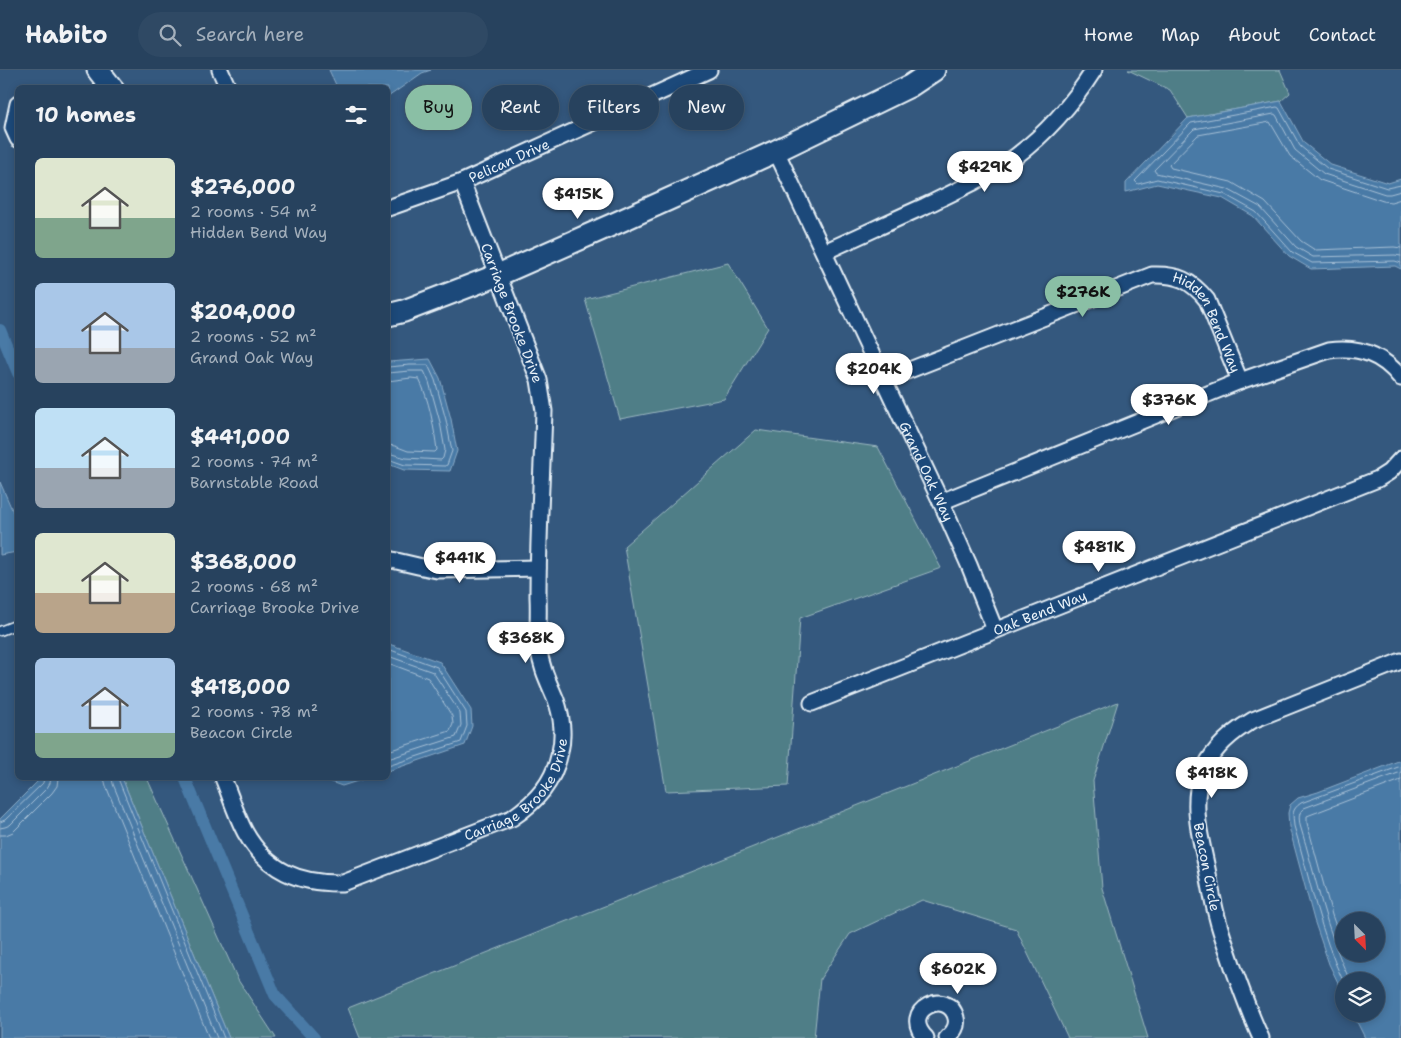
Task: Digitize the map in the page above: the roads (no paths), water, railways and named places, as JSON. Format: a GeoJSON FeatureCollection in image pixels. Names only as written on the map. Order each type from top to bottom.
{"type":"FeatureCollection","features":[{"type":"Feature","properties":{"kind":"street"},"geometry":{"type":"LineString","coordinates":[[98,70],[110,85]]}},
{"type":"Feature","properties":{"kind":"street"},"geometry":{"type":"LineString","coordinates":[[220,70],[227,85]]}},
{"type":"Feature","properties":{"kind":"street","name":"Pelican Drive"},"geometry":{"type":"LineString","coordinates":[[390,207],[462,182],[709,70]]}},
{"type":"Feature","properties":{"kind":"street"},"geometry":{"type":"LineString","coordinates":[[390,314],[404,311],[498,275],[776,151],[910,86],[934,70]]}},
{"type":"Feature","properties":{"kind":"street"},"geometry":{"type":"LineString","coordinates":[[824,252],[965,187],[1015,157],[1059,117],[1079,93],[1094,70]]}},
{"type":"Feature","properties":{"kind":"street"},"geometry":{"type":"LineString","coordinates":[[15,118],[13,128],[15,132]]}},
{"type":"Feature","properties":{"kind":"street","name":"Grand Oak Way"},"geometry":{"type":"LineString","coordinates":[[776,151],[941,502],[995,630]]}},
{"type":"Feature","properties":{"kind":"street","name":"Carriage Brooke Drive"},"geometry":{"type":"LineString","coordinates":[[224,780],[244,830],[254,846],[266,859],[292,876],[324,884],[343,883],[512,818],[528,808],[553,774],[561,751],[561,717],[543,669],[539,650],[538,568],[544,411],[542,393],[539,380],[462,182]]}},
{"type":"Feature","properties":{"kind":"street","name":"Hidden Bend Way"},"geometry":{"type":"LineString","coordinates":[[884,380],[1152,275],[1165,274],[1179,277],[1190,283],[1207,300],[1240,381]]}},
{"type":"Feature","properties":{"kind":"street"},"geometry":{"type":"LineString","coordinates":[[941,502],[1240,381],[1329,350],[1341,348],[1354,349],[1368,353],[1394,369],[1401,378]]}},
{"type":"Feature","properties":{"kind":"street","name":"Oak Bend Way"},"geometry":{"type":"LineString","coordinates":[[812,703],[1378,479],[1390,472],[1401,459]]}},
{"type":"Feature","properties":{"kind":"street"},"geometry":{"type":"LineString","coordinates":[[390,559],[437,570],[538,568]]}},
{"type":"Feature","properties":{"kind":"street","name":"Beacon Circle"},"geometry":{"type":"LineString","coordinates":[[1262,1038],[1242,994],[1215,907],[1198,824],[1196,805],[1198,788],[1204,770],[1214,753],[1226,739],[1252,720],[1401,661]]}},
{"type":"Feature","properties":{"kind":"street"},"geometry":{"type":"LineString","coordinates":[[926,1038],[918,1026],[918,1018],[926,1006],[933,1003],[948,1006],[953,1011],[956,1025],[953,1036]]}},
{"type":"Feature","properties":{"kind":"lane"},"geometry":{"type":"LineString","coordinates":[[0,631],[15,625]]}},
{"type":"Feature","properties":{"kind":"water"},"geometry":{"type":"Polygon","coordinates":[[[329,70],[431,70],[422,73],[390,96],[390,85],[336,85],[329,70]]]}},
{"type":"Feature","properties":{"kind":"water"},"geometry":{"type":"Polygon","coordinates":[[[1281,101],[1304,143],[1331,165],[1388,183],[1401,179],[1401,269],[1395,266],[1311,269],[1289,256],[1253,216],[1222,198],[1157,184],[1126,192],[1126,183],[1188,118],[1281,101]]]}},
{"type":"Feature","properties":{"kind":"water"},"geometry":{"type":"Polygon","coordinates":[[[430,359],[440,378],[457,451],[450,471],[404,470],[390,465],[390,362],[430,359]]]}},
{"type":"Feature","properties":{"kind":"water"},"geometry":{"type":"Polygon","coordinates":[[[0,482],[15,516],[15,552],[0,555],[0,482]]]}},
{"type":"Feature","properties":{"kind":"water"},"geometry":{"type":"Polygon","coordinates":[[[390,644],[440,662],[471,710],[472,726],[465,745],[390,770],[390,644]]]}},
{"type":"Feature","properties":{"kind":"water"},"geometry":{"type":"Polygon","coordinates":[[[1401,760],[1401,1038],[1365,1038],[1357,1022],[1385,1022],[1385,972],[1335,972],[1335,976],[1329,964],[1314,920],[1289,827],[1288,813],[1290,805],[1298,798],[1401,760]]]}},
{"type":"Feature","properties":{"kind":"water"},"geometry":{"type":"Polygon","coordinates":[[[39,780],[123,780],[229,1038],[0,1038],[0,819],[39,780]]]}},
{"type":"Feature","properties":{"kind":"water"},"geometry":{"type":"Polygon","coordinates":[[[328,780],[361,780],[342,786],[328,780]]]}},
{"type":"Feature","properties":{"kind":"waterway"},"geometry":{"type":"LineString","coordinates":[[0,330],[15,366]]}},
{"type":"Feature","properties":{"kind":"waterway"},"geometry":{"type":"LineString","coordinates":[[186,780],[275,995],[314,1038]]}}]}
